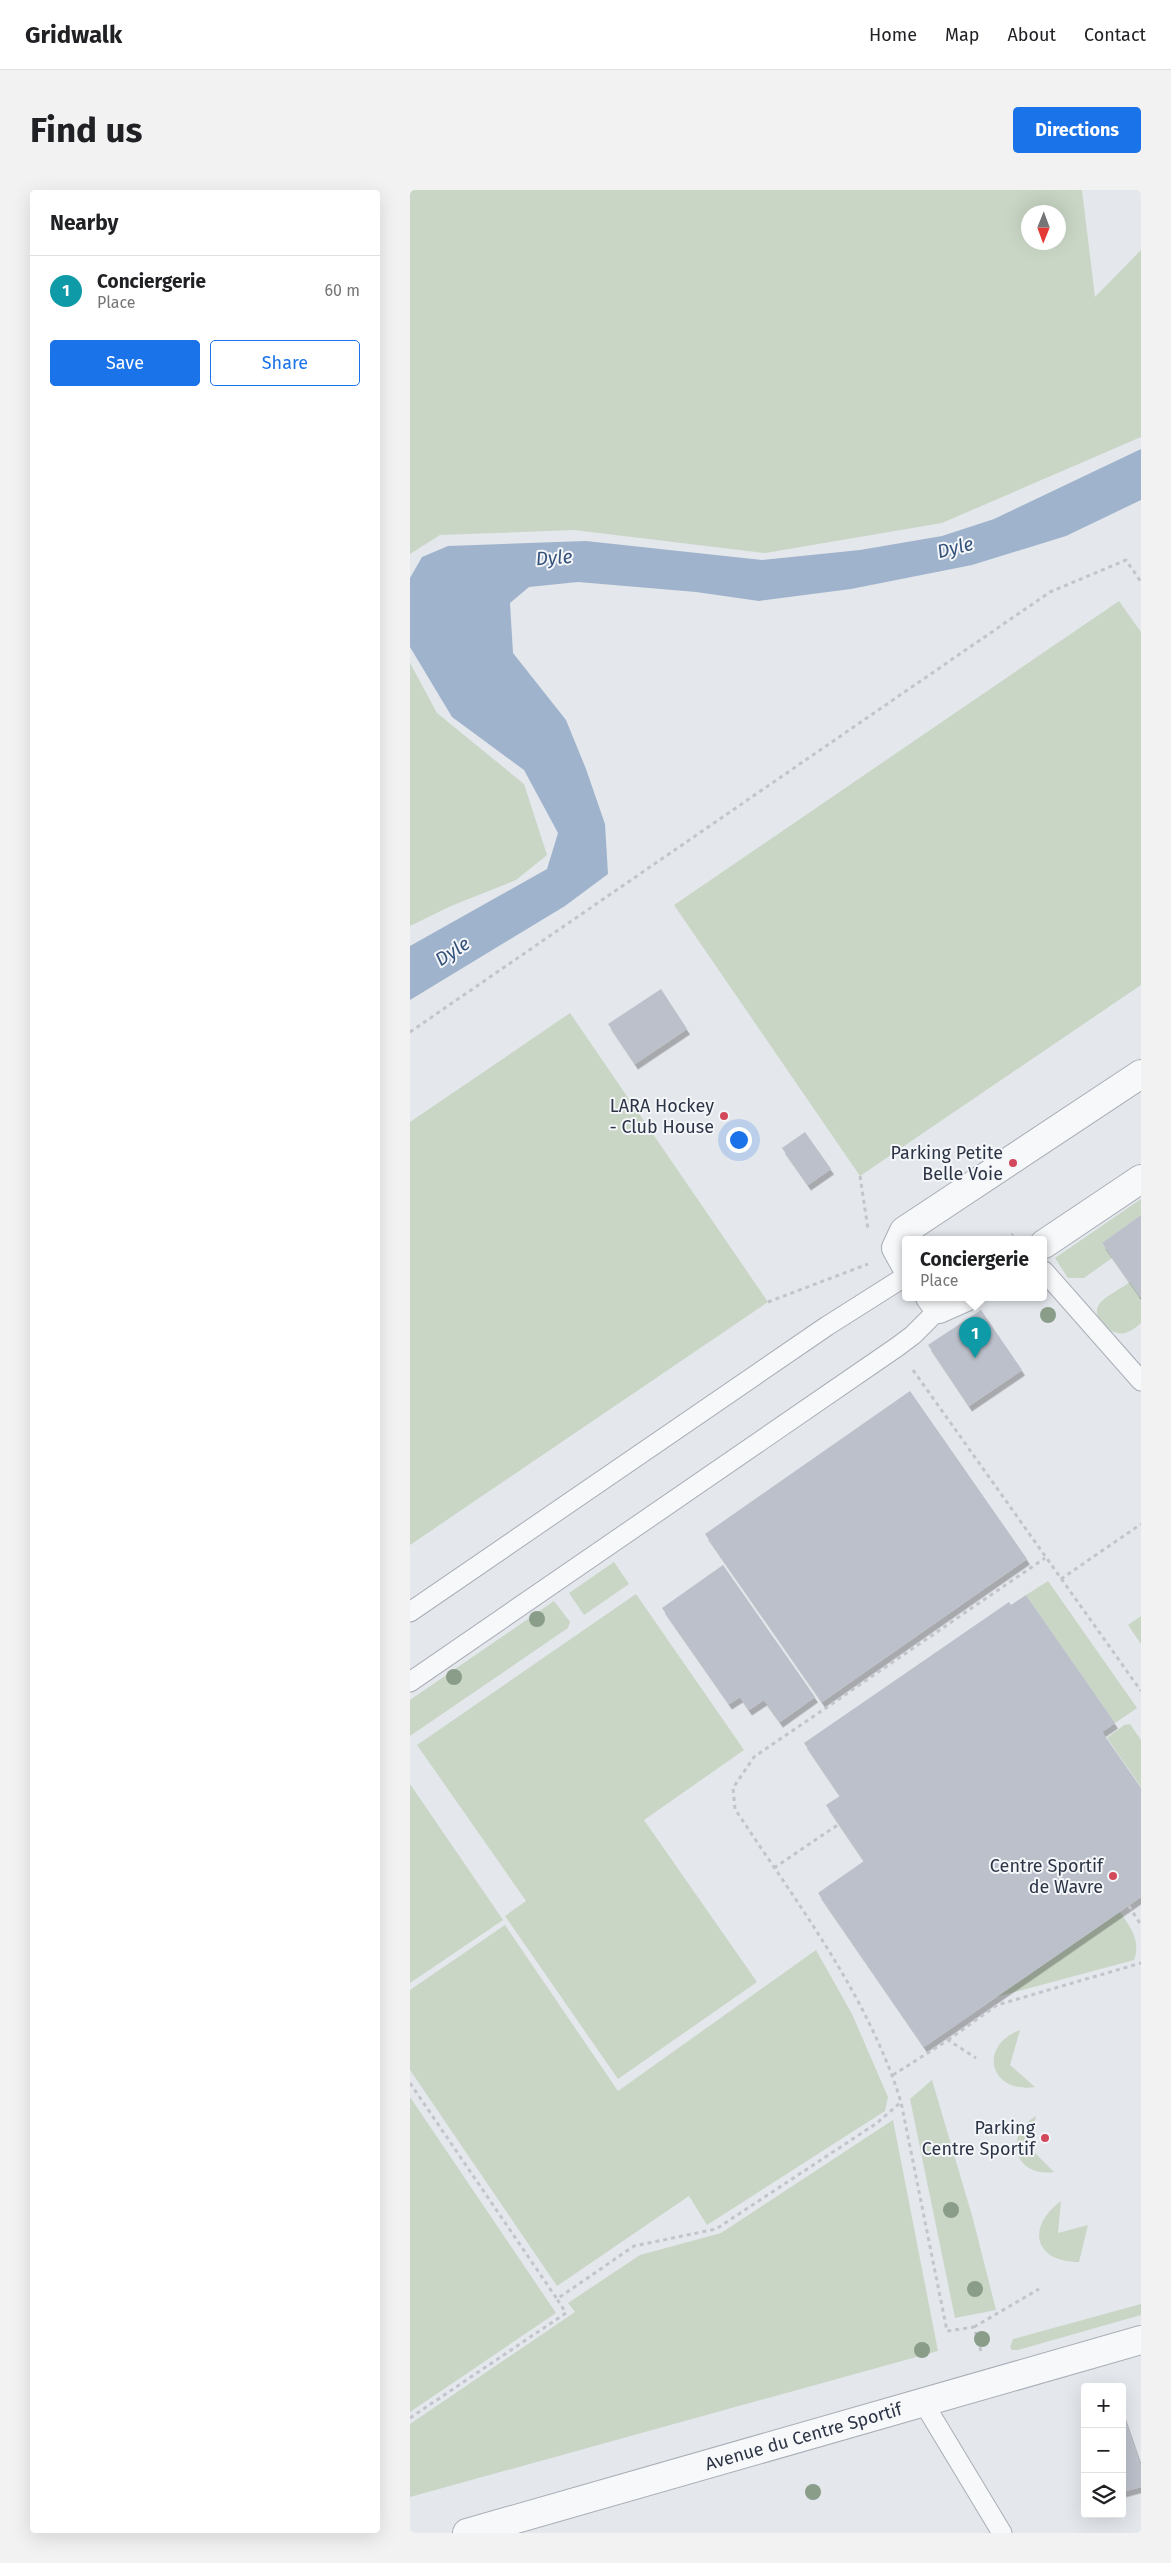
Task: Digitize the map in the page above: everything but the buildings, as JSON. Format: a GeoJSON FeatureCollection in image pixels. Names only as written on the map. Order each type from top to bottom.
{"type":"FeatureCollection","features":[{"type":"Feature","properties":{"kind":"street"},"geometry":{"type":"LineString","coordinates":[[898,1276],[896,1248],[904,1231],[1141,1074]]}},
{"type":"Feature","properties":{"kind":"street"},"geometry":{"type":"LineString","coordinates":[[1047,1242],[1141,1179]]}},
{"type":"Feature","properties":{"kind":"street","name":"Avenue du Centre Sportif"},"geometry":{"type":"LineString","coordinates":[[467,2533],[533,2524],[923,2402],[1141,2340]]}},
{"type":"Feature","properties":{"kind":"lane"},"geometry":{"type":"LineString","coordinates":[[1047,1274],[1141,1382]]}},
{"type":"Feature","properties":{"kind":"lane"},"geometry":{"type":"LineString","coordinates":[[410,1612],[898,1276]]}},
{"type":"Feature","properties":{"kind":"lane"},"geometry":{"type":"LineString","coordinates":[[410,1682],[897,1347],[913,1335],[935,1303]]}},
{"type":"Feature","properties":{"kind":"lane"},"geometry":{"type":"LineString","coordinates":[[923,2402],[1002,2533]]}},
{"type":"Feature","properties":{"kind":"path"},"geometry":{"type":"LineString","coordinates":[[410,1032],[1050,592],[1126,560],[1141,582]]}},
{"type":"Feature","properties":{"kind":"path"},"geometry":{"type":"LineString","coordinates":[[860,1176],[868,1234]]}},
{"type":"Feature","properties":{"kind":"path"},"geometry":{"type":"LineString","coordinates":[[768,1302],[872,1262],[898,1276]]}},
{"type":"Feature","properties":{"kind":"path"},"geometry":{"type":"LineString","coordinates":[[897,1347],[1141,1692]]}},
{"type":"Feature","properties":{"kind":"path"},"geometry":{"type":"LineString","coordinates":[[1061,1579],[1141,1524]]}},
{"type":"Feature","properties":{"kind":"path"},"geometry":{"type":"LineString","coordinates":[[1039,2288],[974,2327],[947,2331],[902,2102],[893,2075],[866,2014],[735,1809],[732,1788],[754,1757],[1045,1558]]}},
{"type":"Feature","properties":{"kind":"path"},"geometry":{"type":"LineString","coordinates":[[774,1868],[839,1824]]}},
{"type":"Feature","properties":{"kind":"path"},"geometry":{"type":"LineString","coordinates":[[1129,1906],[1141,1925]]}},
{"type":"Feature","properties":{"kind":"path"},"geometry":{"type":"LineString","coordinates":[[893,2075],[948,2040],[997,2004],[1141,1963]]}},
{"type":"Feature","properties":{"kind":"path"},"geometry":{"type":"LineString","coordinates":[[948,2040],[976,2058]]}},
{"type":"Feature","properties":{"kind":"path"},"geometry":{"type":"LineString","coordinates":[[410,2083],[566,2313],[410,2418]]}},
{"type":"Feature","properties":{"kind":"path"},"geometry":{"type":"LineString","coordinates":[[556,2299],[634,2246],[716,2229],[877,2123],[902,2102]]}},
{"type":"Feature","properties":{"kind":"path"},"geometry":{"type":"LineString","coordinates":[[974,2327],[989,2383]]}},
{"type":"Feature","properties":{"kind":"green space"},"geometry":{"type":"Polygon","coordinates":[[[410,190],[1082,190],[1095,297],[1141,250],[1141,437],[942,523],[765,553],[574,530],[440,535],[410,554],[410,190]]]}},
{"type":"Feature","properties":{"kind":"green space"},"geometry":{"type":"Polygon","coordinates":[[[1119,601],[1141,632],[1141,985],[860,1176],[674,905],[1119,601]]]}},
{"type":"Feature","properties":{"kind":"green space"},"geometry":{"type":"Polygon","coordinates":[[[410,663],[437,713],[524,784],[547,855],[516,880],[451,906],[410,926],[410,663]]]}},
{"type":"Feature","properties":{"kind":"green space"},"geometry":{"type":"Polygon","coordinates":[[[570,1013],[768,1302],[410,1545],[410,1122],[570,1013]]]}},
{"type":"Feature","properties":{"kind":"green space"},"geometry":{"type":"Polygon","coordinates":[[[1141,1199],[1141,1215],[1102,1243],[1112,1258],[1084,1278],[1068,1278],[1055,1258],[1141,1199]]]}},
{"type":"Feature","properties":{"kind":"green space"},"geometry":{"type":"Polygon","coordinates":[[[1130,1282],[1141,1298],[1141,1323],[1128,1332],[1116,1333],[1109,1330],[1100,1321],[1097,1309],[1103,1300],[1130,1282]]]}},
{"type":"Feature","properties":{"kind":"green space"},"geometry":{"type":"Polygon","coordinates":[[[614,1562],[629,1584],[584,1615],[569,1593],[614,1562]]]}},
{"type":"Feature","properties":{"kind":"green space"},"geometry":{"type":"Polygon","coordinates":[[[1048,1581],[1137,1708],[1115,1723],[1026,1595],[1048,1581]]]}},
{"type":"Feature","properties":{"kind":"green space"},"geometry":{"type":"Polygon","coordinates":[[[636,1594],[744,1750],[644,1820],[757,1982],[618,2079],[505,1916],[526,1901],[417,1745],[636,1594]]]}},
{"type":"Feature","properties":{"kind":"green space"},"geometry":{"type":"Polygon","coordinates":[[[554,1601],[570,1622],[568,1628],[410,1736],[410,1700],[554,1601]]]}},
{"type":"Feature","properties":{"kind":"green space"},"geometry":{"type":"Polygon","coordinates":[[[1141,1616],[1141,1644],[1128,1625],[1141,1616]]]}},
{"type":"Feature","properties":{"kind":"green space"},"geometry":{"type":"Polygon","coordinates":[[[1130,1724],[1141,1740],[1141,1787],[1107,1738],[1124,1725],[1130,1724]]]}},
{"type":"Feature","properties":{"kind":"green space"},"geometry":{"type":"Polygon","coordinates":[[[410,1784],[503,1920],[410,1983],[410,1784]]]}},
{"type":"Feature","properties":{"kind":"green space"},"geometry":{"type":"Polygon","coordinates":[[[1120,1912],[1136,1941],[1134,1960],[996,1997],[1120,1912]]]}},
{"type":"Feature","properties":{"kind":"green space"},"geometry":{"type":"Polygon","coordinates":[[[505,1925],[618,2091],[816,1950],[852,2014],[888,2097],[885,2111],[707,2225],[689,2196],[557,2286],[410,2070],[410,1990],[505,1925]]]}},
{"type":"Feature","properties":{"kind":"green space"},"geometry":{"type":"Polygon","coordinates":[[[1020,2030],[1010,2065],[1035,2087],[1020,2087],[1008,2083],[999,2076],[994,2067],[994,2057],[998,2047],[1006,2037],[1020,2030]]]}},
{"type":"Feature","properties":{"kind":"green space"},"geometry":{"type":"Polygon","coordinates":[[[932,2080],[973,2219],[996,2310],[955,2318],[910,2099],[932,2080]]]}},
{"type":"Feature","properties":{"kind":"green space"},"geometry":{"type":"Polygon","coordinates":[[[410,2097],[556,2313],[410,2412],[410,2097]]]}},
{"type":"Feature","properties":{"kind":"green space"},"geometry":{"type":"Polygon","coordinates":[[[1036,2116],[1030,2148],[1054,2172],[1040,2172],[1030,2168],[1022,2162],[1018,2153],[1019,2134],[1026,2124],[1036,2116]]]}},
{"type":"Feature","properties":{"kind":"green space"},"geometry":{"type":"Polygon","coordinates":[[[893,2120],[938,2351],[410,2497],[410,2424],[575,2312],[568,2303],[640,2255],[721,2233],[893,2120]]]}},
{"type":"Feature","properties":{"kind":"green space"},"geometry":{"type":"Polygon","coordinates":[[[1061,2201],[1058,2233],[1088,2225],[1079,2262],[1052,2256],[1044,2250],[1040,2241],[1039,2232],[1043,2221],[1061,2201]]]}},
{"type":"Feature","properties":{"kind":"green space"},"geometry":{"type":"Polygon","coordinates":[[[1141,2304],[1141,2315],[1018,2350],[1012,2350],[1010,2347],[1013,2339],[1141,2304]]]}},
{"type":"Feature","properties":{"kind":"water","name":"Dyle"},"geometry":{"type":"Polygon","coordinates":[[[1141,449],[1141,500],[1066,536],[972,565],[851,589],[759,601],[696,592],[578,582],[529,587],[510,603],[513,653],[566,720],[586,769],[605,824],[608,874],[565,906],[410,1000],[410,946],[547,869],[558,833],[524,770],[452,717],[410,647],[410,578],[422,557],[448,546],[586,541],[762,560],[860,550],[942,536],[994,519],[1141,449]]]}},
{"type":"Feature","properties":{"kind":"place","name":"LARA Hockey - Club House"},"geometry":{"type":"Point","coordinates":[724,1116]}},
{"type":"Feature","properties":{"kind":"place","name":"Parking Petite Belle Voie"},"geometry":{"type":"Point","coordinates":[1013,1163]}},
{"type":"Feature","properties":{"kind":"place","name":"Conciergerie"},"geometry":{"type":"Point","coordinates":[975,1358]}},
{"type":"Feature","properties":{"kind":"place","name":"Centre Sportif de Wavre"},"geometry":{"type":"Point","coordinates":[1113,1876]}},
{"type":"Feature","properties":{"kind":"place","name":"Parking Centre Sportif"},"geometry":{"type":"Point","coordinates":[1045,2138]}}]}
